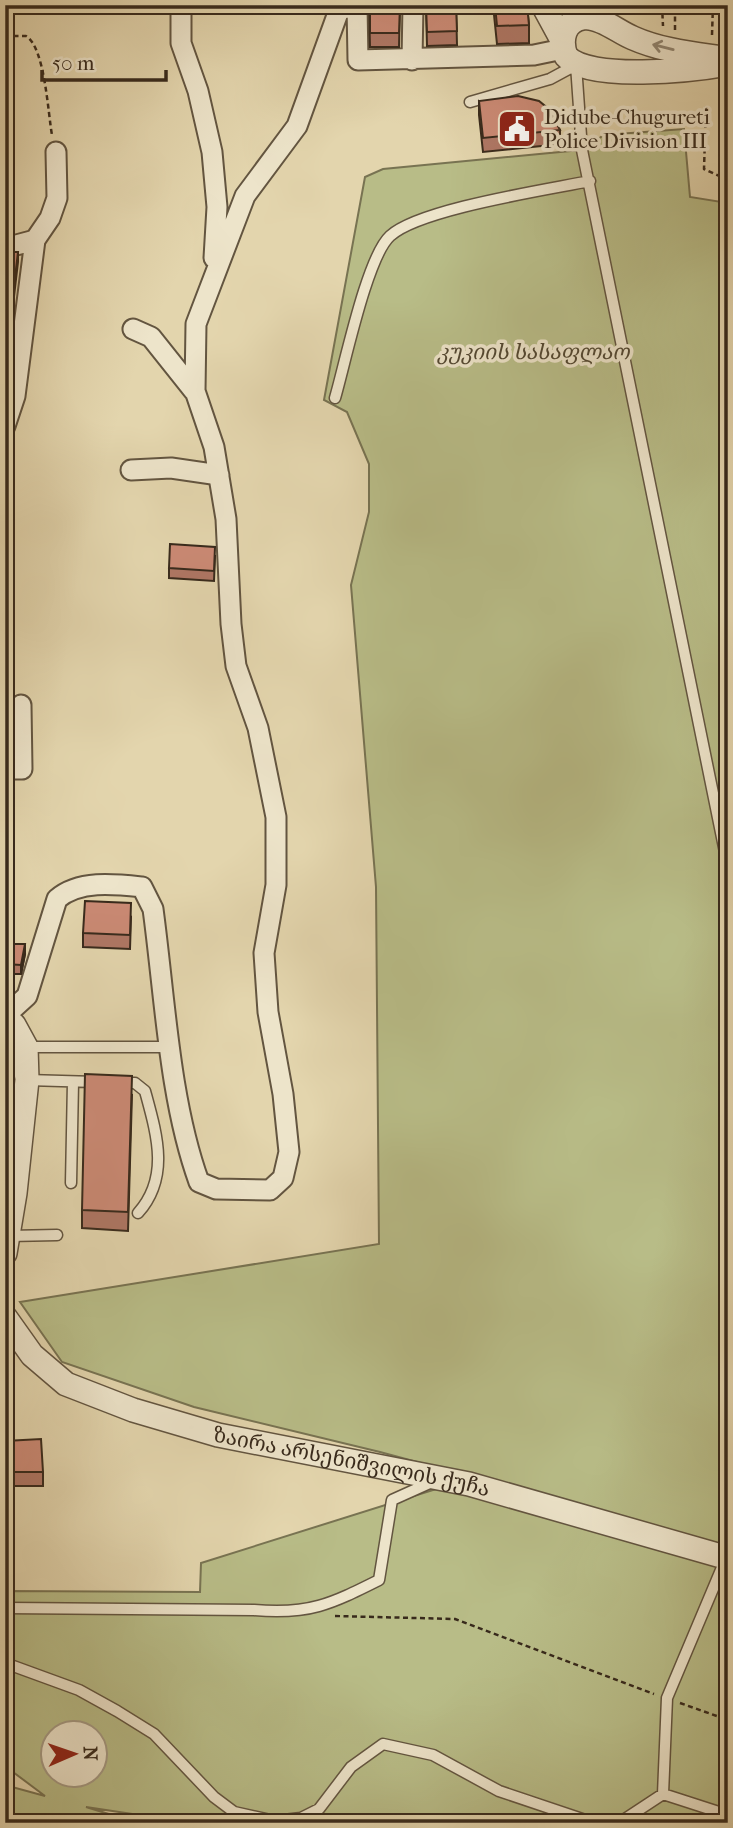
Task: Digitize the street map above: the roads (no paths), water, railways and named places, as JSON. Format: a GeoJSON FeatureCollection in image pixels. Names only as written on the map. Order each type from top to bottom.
{"type":"FeatureCollection","features":[{"type":"Feature","properties":{"kind":"street"},"geometry":{"type":"LineString","coordinates":[[181,5],[181,43],[198,91],[212,152],[217,207],[213,280]]}},
{"type":"Feature","properties":{"kind":"street"},"geometry":{"type":"LineString","coordinates":[[194,391],[196,324],[225,254],[231,227],[245,196],[297,126],[339,10],[357,5],[358,60],[534,55],[573,55],[605,60],[610,53],[611,37],[592,15]]}},
{"type":"Feature","properties":{"kind":"street"},"geometry":{"type":"LineString","coordinates":[[412,60],[413,5]]}},
{"type":"Feature","properties":{"kind":"street"},"geometry":{"type":"LineString","coordinates":[[543,5],[573,55],[658,71],[728,64]]}},
{"type":"Feature","properties":{"kind":"street"},"geometry":{"type":"LineString","coordinates":[[573,55],[569,25],[592,15],[634,39],[660,47],[728,59]]}},
{"type":"Feature","properties":{"kind":"street"},"geometry":{"type":"LineString","coordinates":[[5,426],[15,396],[35,240],[50,218],[57,198],[56,152]]}},
{"type":"Feature","properties":{"kind":"street"},"geometry":{"type":"LineString","coordinates":[[5,248],[35,240]]}},
{"type":"Feature","properties":{"kind":"street"},"geometry":{"type":"LineString","coordinates":[[7,1245],[27,1080],[16,1045],[14,1025],[5,1017],[27,996],[57,900],[68,890],[113,884],[142,887],[153,909],[171,1047],[188,1146],[199,1182],[216,1189],[270,1190],[283,1178],[289,1152],[284,1094],[268,1012],[264,953],[276,885],[276,817],[258,728],[236,666],[231,624],[226,519],[214,447],[194,391],[151,337],[133,329]]}},
{"type":"Feature","properties":{"kind":"street"},"geometry":{"type":"LineString","coordinates":[[131,470],[171,468],[219,475]]}},
{"type":"Feature","properties":{"kind":"street"},"geometry":{"type":"LineString","coordinates":[[5,769],[22,769],[21,705]]}},
{"type":"Feature","properties":{"kind":"street","name":"ზაირა არსენიშვილის ქუჩა"},"geometry":{"type":"LineString","coordinates":[[5,1317],[32,1355],[66,1384],[133,1410],[218,1435],[469,1484],[727,1558]]}},
{"type":"Feature","properties":{"kind":"lane"},"geometry":{"type":"LineString","coordinates":[[470,102],[550,79],[573,55]]}},
{"type":"Feature","properties":{"kind":"lane"},"geometry":{"type":"LineString","coordinates":[[573,55],[579,129],[728,867]]}},
{"type":"Feature","properties":{"kind":"lane"},"geometry":{"type":"LineString","coordinates":[[334,398],[374,262],[389,236],[426,216],[590,181]]}},
{"type":"Feature","properties":{"kind":"lane"},"geometry":{"type":"LineString","coordinates":[[16,1045],[171,1047]]}},
{"type":"Feature","properties":{"kind":"lane"},"geometry":{"type":"LineString","coordinates":[[27,1080],[135,1083],[145,1091],[160,1171],[156,1188],[138,1213]]}},
{"type":"Feature","properties":{"kind":"lane"},"geometry":{"type":"LineString","coordinates":[[71,1183],[73,1082]]}},
{"type":"Feature","properties":{"kind":"lane"},"geometry":{"type":"LineString","coordinates":[[7,1245],[57,1235]]}},
{"type":"Feature","properties":{"kind":"lane"},"geometry":{"type":"LineString","coordinates":[[5,1608],[254,1610],[290,1613],[329,1605],[379,1580],[392,1500],[439,1479]]}},
{"type":"Feature","properties":{"kind":"lane"},"geometry":{"type":"LineString","coordinates":[[663,1794],[667,1698],[727,1558]]}},
{"type":"Feature","properties":{"kind":"lane"},"geometry":{"type":"LineString","coordinates":[[5,1664],[79,1690],[154,1734],[214,1797],[234,1812],[275,1821],[301,1818],[319,1809],[351,1767],[383,1744],[433,1755],[499,1791],[594,1823]]}},
{"type":"Feature","properties":{"kind":"lane"},"geometry":{"type":"LineString","coordinates":[[663,1794],[728,1815]]}},
{"type":"Feature","properties":{"kind":"lane"},"geometry":{"type":"LineString","coordinates":[[618,1823],[663,1794]]}},
{"type":"Feature","properties":{"kind":"place","name":"Didube-Chugureti Police Division III"},"geometry":{"type":"Point","coordinates":[517,129]}},
{"type":"Feature","properties":{"kind":"park label","name":"კუკიის სასაფლაო"},"geometry":{"type":"Point","coordinates":[533,352]}}]}
